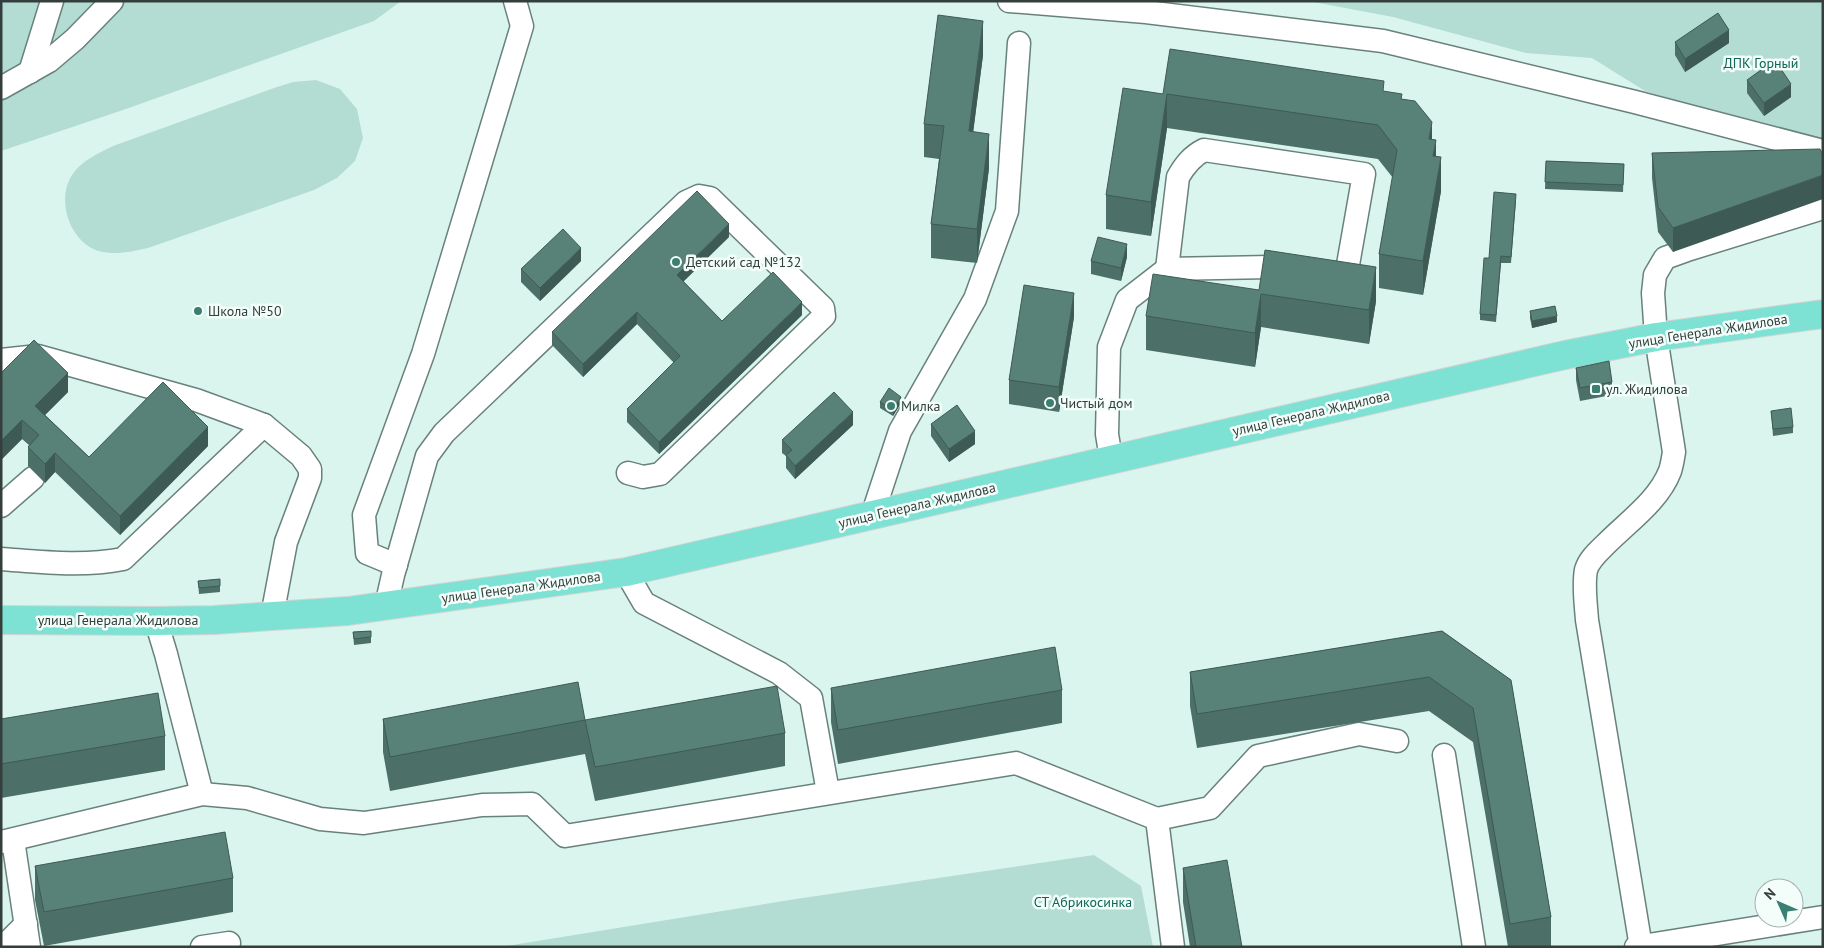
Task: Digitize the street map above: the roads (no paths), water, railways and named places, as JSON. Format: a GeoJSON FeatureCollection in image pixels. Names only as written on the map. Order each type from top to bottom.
{"type":"FeatureCollection","features":[{"type":"Feature","properties":{"kind":"main road","name":"улица Генерала Жидилова"},"geometry":{"type":"LineString","coordinates":[[1,620],[156,621],[348,611],[626,572],[1565,355],[1656,337],[1823,314]]}},
{"type":"Feature","properties":{"kind":"street"},"geometry":{"type":"LineString","coordinates":[[30,72],[52,1]]}},
{"type":"Feature","properties":{"kind":"street"},"geometry":{"type":"LineString","coordinates":[[1,88],[49,61],[75,39],[112,1]]}},
{"type":"Feature","properties":{"kind":"street"},"geometry":{"type":"LineString","coordinates":[[396,565],[367,553],[364,515],[423,354],[522,26],[515,1]]}},
{"type":"Feature","properties":{"kind":"street"},"geometry":{"type":"LineString","coordinates":[[1009,1],[1146,12],[1384,41],[1635,102],[1823,151]]}},
{"type":"Feature","properties":{"kind":"street"},"geometry":{"type":"LineString","coordinates":[[872,516],[900,430],[975,299],[1007,211],[1019,43]]}},
{"type":"Feature","properties":{"kind":"street"},"geometry":{"type":"LineString","coordinates":[[1111,459],[1107,434],[1108,347],[1127,300],[1167,269],[1270,267],[1346,276],[1364,174],[1204,150],[1185,165],[1178,177],[1167,269]]}},
{"type":"Feature","properties":{"kind":"street"},"geometry":{"type":"LineString","coordinates":[[386,606],[427,456],[444,433],[686,202],[699,196],[710,198],[823,308],[824,316],[660,474],[644,477],[628,472]]}},
{"type":"Feature","properties":{"kind":"street"},"geometry":{"type":"LineString","coordinates":[[1823,208],[1665,258],[1655,274],[1653,293],[1656,337],[1674,452],[1671,470],[1649,504],[1629,520],[1590,561],[1586,571],[1587,620],[1639,946],[1823,917]]}},
{"type":"Feature","properties":{"kind":"street"},"geometry":{"type":"LineString","coordinates":[[1,360],[38,356],[196,400],[264,425],[301,456],[310,469],[310,478],[286,542],[272,616]]}},
{"type":"Feature","properties":{"kind":"street"},"geometry":{"type":"LineString","coordinates":[[1,559],[78,564],[123,559],[264,425]]}},
{"type":"Feature","properties":{"kind":"street"},"geometry":{"type":"LineString","coordinates":[[1,506],[33,478]]}},
{"type":"Feature","properties":{"kind":"street"},"geometry":{"type":"LineString","coordinates":[[626,572],[644,603],[779,672],[811,698],[828,792]]}},
{"type":"Feature","properties":{"kind":"street"},"geometry":{"type":"LineString","coordinates":[[156,621],[202,794]]}},
{"type":"Feature","properties":{"kind":"street"},"geometry":{"type":"LineString","coordinates":[[29,947],[26,924],[7,841],[202,794],[247,798],[320,819],[364,824],[482,805],[532,804],[565,836],[1016,763],[1157,819],[1210,808],[1258,756],[1359,734],[1397,741]]}},
{"type":"Feature","properties":{"kind":"street"},"geometry":{"type":"LineString","coordinates":[[1444,755],[1474,947]]}},
{"type":"Feature","properties":{"kind":"street"},"geometry":{"type":"LineString","coordinates":[[1157,819],[1173,947]]}},
{"type":"Feature","properties":{"kind":"street"},"geometry":{"type":"LineString","coordinates":[[3,947],[26,924]]}},
{"type":"Feature","properties":{"kind":"street"},"geometry":{"type":"LineString","coordinates":[[202,947],[229,943]]}},
{"type":"Feature","properties":{"kind":"place","name":"Детский сад №132"},"geometry":{"type":"Point","coordinates":[676,262]}},
{"type":"Feature","properties":{"kind":"place","name":"Школа №50"},"geometry":{"type":"Point","coordinates":[198,311]}},
{"type":"Feature","properties":{"kind":"place","name":"ул. Жидилова"},"geometry":{"type":"Point","coordinates":[1596,389]}},
{"type":"Feature","properties":{"kind":"place","name":"Чистый дом"},"geometry":{"type":"Point","coordinates":[1050,403]}},
{"type":"Feature","properties":{"kind":"place","name":"Милка"},"geometry":{"type":"Point","coordinates":[891,406]}},
{"type":"Feature","properties":{"kind":"park label","name":"ДПК Горный"},"geometry":{"type":"Point","coordinates":[1761,63]}},
{"type":"Feature","properties":{"kind":"park label","name":"СТ Абрикосинка"},"geometry":{"type":"Point","coordinates":[1083,902]}}]}
